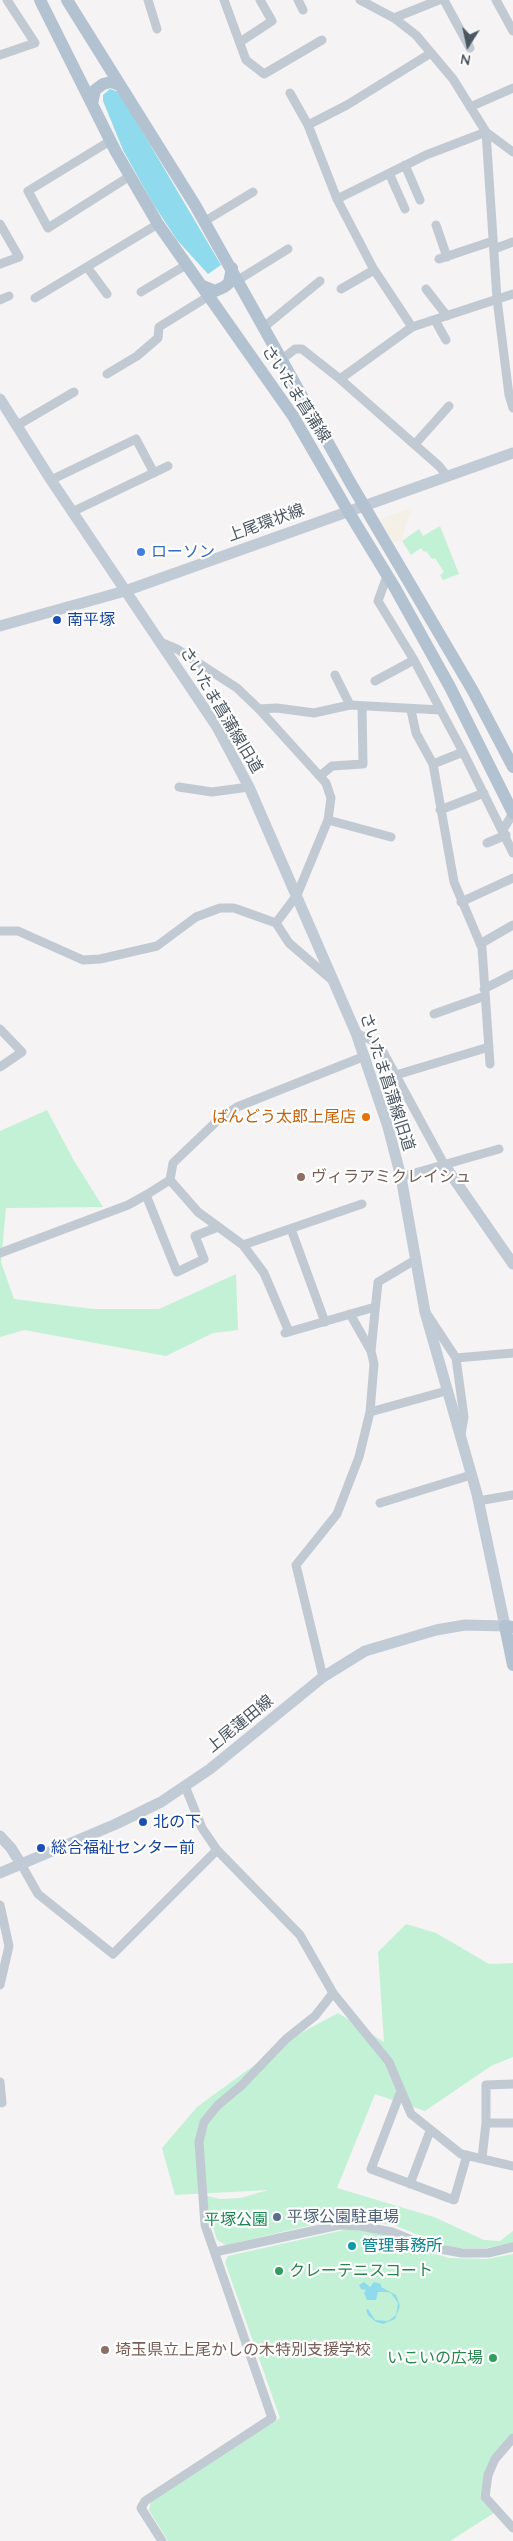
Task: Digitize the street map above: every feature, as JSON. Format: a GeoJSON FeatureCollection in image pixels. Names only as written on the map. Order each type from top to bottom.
{"type":"FeatureCollection","features":[{"type":"Feature","properties":{"kind":"main road","name":"さいたま菖蒲線"},"geometry":{"type":"LineString","coordinates":[[40,0],[110,141],[130,176],[158,224],[299,424],[466,716],[513,813]]}},
{"type":"Feature","properties":{"kind":"main road","name":"さいたま菖蒲線"},"geometry":{"type":"LineString","coordinates":[[67,0],[232,268],[280,360],[482,707],[513,767]]}},
{"type":"Feature","properties":{"kind":"main road"},"geometry":{"type":"LineString","coordinates":[[92,104],[95,90],[102,84],[111,82],[120,85]]}},
{"type":"Feature","properties":{"kind":"main road"},"geometry":{"type":"LineString","coordinates":[[206,291],[220,290],[229,282],[232,268]]}},
{"type":"Feature","properties":{"kind":"main road"},"geometry":{"type":"LineString","coordinates":[[466,716],[476,717],[482,707]]}},
{"type":"Feature","properties":{"kind":"main road"},"geometry":{"type":"LineString","coordinates":[[474,733],[477,722],[482,720],[490,724]]}},
{"type":"Feature","properties":{"kind":"main road"},"geometry":{"type":"LineString","coordinates":[[509,1627],[513,1665]]}},
{"type":"Feature","properties":{"kind":"street"},"geometry":{"type":"LineString","coordinates":[[0,55],[35,43],[7,0]]}},
{"type":"Feature","properties":{"kind":"street"},"geometry":{"type":"LineString","coordinates":[[148,0],[157,29]]}},
{"type":"Feature","properties":{"kind":"street"},"geometry":{"type":"LineString","coordinates":[[224,0],[246,60],[264,74],[322,40]]}},
{"type":"Feature","properties":{"kind":"street"},"geometry":{"type":"LineString","coordinates":[[240,42],[272,21],[260,0]]}},
{"type":"Feature","properties":{"kind":"street"},"geometry":{"type":"LineString","coordinates":[[298,0],[303,10]]}},
{"type":"Feature","properties":{"kind":"street"},"geometry":{"type":"LineString","coordinates":[[360,0],[394,18],[416,36],[453,79],[486,132],[513,152]]}},
{"type":"Feature","properties":{"kind":"street"},"geometry":{"type":"LineString","coordinates":[[394,18],[439,0]]}},
{"type":"Feature","properties":{"kind":"street"},"geometry":{"type":"LineString","coordinates":[[444,0],[470,48]]}},
{"type":"Feature","properties":{"kind":"street"},"geometry":{"type":"LineString","coordinates":[[496,0],[513,31]]}},
{"type":"Feature","properties":{"kind":"street"},"geometry":{"type":"LineString","coordinates":[[308,125],[347,105],[431,53]]}},
{"type":"Feature","properties":{"kind":"street"},"geometry":{"type":"LineString","coordinates":[[470,107],[513,88]]}},
{"type":"Feature","properties":{"kind":"street"},"geometry":{"type":"LineString","coordinates":[[290,93],[308,125],[337,199],[374,270],[412,327]]}},
{"type":"Feature","properties":{"kind":"street"},"geometry":{"type":"LineString","coordinates":[[337,199],[405,165],[486,132]]}},
{"type":"Feature","properties":{"kind":"street"},"geometry":{"type":"LineString","coordinates":[[486,132],[497,299],[513,408]]}},
{"type":"Feature","properties":{"kind":"street"},"geometry":{"type":"LineString","coordinates":[[110,141],[28,191],[48,228],[130,176]]}},
{"type":"Feature","properties":{"kind":"street"},"geometry":{"type":"LineString","coordinates":[[405,165],[420,200]]}},
{"type":"Feature","properties":{"kind":"street"},"geometry":{"type":"LineString","coordinates":[[389,173],[405,209]]}},
{"type":"Feature","properties":{"kind":"street"},"geometry":{"type":"LineString","coordinates":[[204,221],[253,192]]}},
{"type":"Feature","properties":{"kind":"street"},"geometry":{"type":"LineString","coordinates":[[0,224],[19,256],[0,264]]}},
{"type":"Feature","properties":{"kind":"street"},"geometry":{"type":"LineString","coordinates":[[35,298],[158,224]]}},
{"type":"Feature","properties":{"kind":"street"},"geometry":{"type":"LineString","coordinates":[[436,225],[443,258],[493,245],[513,242]]}},
{"type":"Feature","properties":{"kind":"street"},"geometry":{"type":"LineString","coordinates":[[238,280],[288,249]]}},
{"type":"Feature","properties":{"kind":"street"},"geometry":{"type":"LineString","coordinates":[[141,292],[186,264]]}},
{"type":"Feature","properties":{"kind":"street"},"geometry":{"type":"LineString","coordinates":[[87,267],[107,294]]}},
{"type":"Feature","properties":{"kind":"street"},"geometry":{"type":"LineString","coordinates":[[342,289],[374,270]]}},
{"type":"Feature","properties":{"kind":"street"},"geometry":{"type":"LineString","coordinates":[[264,327],[320,281]]}},
{"type":"Feature","properties":{"kind":"street"},"geometry":{"type":"LineString","coordinates":[[426,289],[447,316]]}},
{"type":"Feature","properties":{"kind":"street"},"geometry":{"type":"LineString","coordinates":[[107,374],[138,356],[158,338],[159,327],[206,291]]}},
{"type":"Feature","properties":{"kind":"street"},"geometry":{"type":"LineString","coordinates":[[340,379],[412,327],[513,294]]}},
{"type":"Feature","properties":{"kind":"street"},"geometry":{"type":"LineString","coordinates":[[0,300],[9,296]]}},
{"type":"Feature","properties":{"kind":"street"},"geometry":{"type":"LineString","coordinates":[[435,320],[446,340]]}},
{"type":"Feature","properties":{"kind":"street"},"geometry":{"type":"LineString","coordinates":[[280,360],[295,349],[302,349],[340,379],[414,444],[447,476]]}},
{"type":"Feature","properties":{"kind":"street"},"geometry":{"type":"LineString","coordinates":[[16,426],[74,392]]}},
{"type":"Feature","properties":{"kind":"street","name":"さいたま菖蒲線旧道"},"geometry":{"type":"LineString","coordinates":[[0,399],[72,512],[217,727],[249,788],[356,1033],[388,1126],[401,1177],[425,1312],[471,1474],[509,1627]]}},
{"type":"Feature","properties":{"kind":"street"},"geometry":{"type":"LineString","coordinates":[[414,444],[449,406]]}},
{"type":"Feature","properties":{"kind":"street"},"geometry":{"type":"LineString","coordinates":[[51,480],[136,439],[154,473]]}},
{"type":"Feature","properties":{"kind":"street","name":"上尾環状線"},"geometry":{"type":"LineString","coordinates":[[0,626],[125,591],[513,453]]}},
{"type":"Feature","properties":{"kind":"street"},"geometry":{"type":"LineString","coordinates":[[72,512],[168,466]]}},
{"type":"Feature","properties":{"kind":"street"},"geometry":{"type":"LineString","coordinates":[[387,576],[378,601],[414,660],[463,752],[513,853]]}},
{"type":"Feature","properties":{"kind":"street"},"geometry":{"type":"LineString","coordinates":[[160,642],[177,648],[237,688],[326,783],[331,798],[328,820],[297,895],[276,923]]}},
{"type":"Feature","properties":{"kind":"street"},"geometry":{"type":"LineString","coordinates":[[375,681],[414,660]]}},
{"type":"Feature","properties":{"kind":"street"},"geometry":{"type":"LineString","coordinates":[[335,674],[350,705]]}},
{"type":"Feature","properties":{"kind":"street"},"geometry":{"type":"LineString","coordinates":[[259,710],[277,708],[314,713],[350,705],[411,710],[440,710]]}},
{"type":"Feature","properties":{"kind":"street"},"geometry":{"type":"LineString","coordinates":[[320,776],[332,766],[364,764],[362,706]]}},
{"type":"Feature","properties":{"kind":"street"},"geometry":{"type":"LineString","coordinates":[[411,710],[416,733],[432,764],[454,882],[480,944],[490,1064]]}},
{"type":"Feature","properties":{"kind":"street"},"geometry":{"type":"LineString","coordinates":[[432,764],[463,752]]}},
{"type":"Feature","properties":{"kind":"street"},"geometry":{"type":"LineString","coordinates":[[179,787],[212,792],[249,788]]}},
{"type":"Feature","properties":{"kind":"street"},"geometry":{"type":"LineString","coordinates":[[440,810],[484,793]]}},
{"type":"Feature","properties":{"kind":"street"},"geometry":{"type":"LineString","coordinates":[[487,843],[504,833],[513,813]]}},
{"type":"Feature","properties":{"kind":"street"},"geometry":{"type":"LineString","coordinates":[[328,820],[391,837]]}},
{"type":"Feature","properties":{"kind":"street"},"geometry":{"type":"LineString","coordinates":[[461,902],[513,878]]}},
{"type":"Feature","properties":{"kind":"street"},"geometry":{"type":"LineString","coordinates":[[0,932],[18,931],[83,960],[106,958],[157,946],[196,917],[220,908],[234,908],[276,923],[289,943],[334,981]]}},
{"type":"Feature","properties":{"kind":"street"},"geometry":{"type":"LineString","coordinates":[[480,944],[513,925]]}},
{"type":"Feature","properties":{"kind":"street"},"geometry":{"type":"LineString","coordinates":[[434,1014],[484,993],[513,974]]}},
{"type":"Feature","properties":{"kind":"street"},"geometry":{"type":"LineString","coordinates":[[0,1029],[22,1052],[0,1067]]}},
{"type":"Feature","properties":{"kind":"street"},"geometry":{"type":"LineString","coordinates":[[356,1033],[373,1041],[382,1050],[445,1166],[513,1264]]}},
{"type":"Feature","properties":{"kind":"street"},"geometry":{"type":"LineString","coordinates":[[396,1075],[489,1047]]}},
{"type":"Feature","properties":{"kind":"street"},"geometry":{"type":"LineString","coordinates":[[0,1253],[128,1205],[170,1180],[173,1163],[217,1121],[236,1107],[365,1056]]}},
{"type":"Feature","properties":{"kind":"street"},"geometry":{"type":"LineString","coordinates":[[401,1177],[445,1166],[499,1149]]}},
{"type":"Feature","properties":{"kind":"street"},"geometry":{"type":"LineString","coordinates":[[170,1180],[198,1212],[243,1245],[264,1273],[287,1333],[375,1307]]}},
{"type":"Feature","properties":{"kind":"street"},"geometry":{"type":"LineString","coordinates":[[146,1195],[177,1272],[204,1259],[195,1236],[218,1227]]}},
{"type":"Feature","properties":{"kind":"street"},"geometry":{"type":"LineString","coordinates":[[243,1245],[362,1204]]}},
{"type":"Feature","properties":{"kind":"street"},"geometry":{"type":"LineString","coordinates":[[291,1229],[325,1322]]}},
{"type":"Feature","properties":{"kind":"street"},"geometry":{"type":"LineString","coordinates":[[371,1351],[378,1282],[415,1260]]}},
{"type":"Feature","properties":{"kind":"street"},"geometry":{"type":"LineString","coordinates":[[425,1312],[435,1324],[456,1358],[464,1417],[460,1436]]}},
{"type":"Feature","properties":{"kind":"street"},"geometry":{"type":"LineString","coordinates":[[323,1677],[296,1566],[336,1514],[359,1457],[370,1412],[374,1364],[371,1351],[350,1314]]}},
{"type":"Feature","properties":{"kind":"street"},"geometry":{"type":"LineString","coordinates":[[456,1358],[513,1353]]}},
{"type":"Feature","properties":{"kind":"street"},"geometry":{"type":"LineString","coordinates":[[370,1412],[446,1391]]}},
{"type":"Feature","properties":{"kind":"street"},"geometry":{"type":"LineString","coordinates":[[380,1503],[471,1474]]}},
{"type":"Feature","properties":{"kind":"street"},"geometry":{"type":"LineString","coordinates":[[478,1501],[513,1495]]}},
{"type":"Feature","properties":{"kind":"street","name":"上尾蓮田線"},"geometry":{"type":"LineString","coordinates":[[0,1873],[138,1814],[185,1786],[210,1769],[323,1677],[365,1651],[408,1637],[465,1626],[509,1627]]}},
{"type":"Feature","properties":{"kind":"street"},"geometry":{"type":"LineString","coordinates":[[185,1786],[202,1828],[217,1850],[300,1936],[334,1993],[389,2062],[410,2114],[461,2154],[513,2166]]}},
{"type":"Feature","properties":{"kind":"street"},"geometry":{"type":"LineString","coordinates":[[0,1836],[11,1848],[38,1894],[113,1954],[217,1850]]}},
{"type":"Feature","properties":{"kind":"street"},"geometry":{"type":"LineString","coordinates":[[0,1904],[9,1946],[0,1985]]}},
{"type":"Feature","properties":{"kind":"street"},"geometry":{"type":"LineString","coordinates":[[162,2541],[141,2508],[145,2501],[272,2418],[205,2225],[199,2142],[204,2122],[218,2105],[242,2085],[286,2039],[316,2016],[334,1993]]}},
{"type":"Feature","properties":{"kind":"street"},"geometry":{"type":"LineString","coordinates":[[0,2082],[2,2103]]}},
{"type":"Feature","properties":{"kind":"street"},"geometry":{"type":"LineString","coordinates":[[482,2158],[486,2123],[486,2086],[513,2084]]}},
{"type":"Feature","properties":{"kind":"street"},"geometry":{"type":"LineString","coordinates":[[401,2091],[371,2169],[454,2200],[467,2155]]}},
{"type":"Feature","properties":{"kind":"street"},"geometry":{"type":"LineString","coordinates":[[486,2123],[513,2123]]}},
{"type":"Feature","properties":{"kind":"street"},"geometry":{"type":"LineString","coordinates":[[410,2184],[430,2130]]}},
{"type":"Feature","properties":{"kind":"street"},"geometry":{"type":"LineString","coordinates":[[215,2252],[339,2225],[360,2226],[392,2232],[428,2247],[462,2253],[488,2252],[513,2247]]}},
{"type":"Feature","properties":{"kind":"street"},"geometry":{"type":"LineString","coordinates":[[513,2438],[495,2459],[488,2475],[485,2497],[513,2528]]}},
{"type":"Feature","properties":{"kind":"green space"},"geometry":{"type":"Polygon","coordinates":[[[440,526],[459,574],[443,580],[440,575],[444,572],[435,558],[432,559],[421,548],[411,555],[402,541],[419,529],[423,536],[440,526]]]}},
{"type":"Feature","properties":{"kind":"green space"},"geometry":{"type":"Polygon","coordinates":[[[47,1110],[73,1159],[103,1207],[6,1208],[1,1262],[14,1299],[93,1309],[159,1309],[236,1274],[238,1330],[213,1333],[166,1356],[24,1330],[0,1337],[0,1131],[47,1110]]]}},
{"type":"Feature","properties":{"kind":"green space"},"geometry":{"type":"Polygon","coordinates":[[[406,1924],[436,1933],[489,1964],[513,1963],[513,2057],[491,2066],[425,2111],[375,2094],[337,2188],[434,2217],[484,2240],[500,2241],[513,2231],[513,2243],[487,2248],[460,2248],[443,2245],[394,2225],[338,2219],[226,2245],[217,2240],[203,2195],[220,2199],[241,2198],[268,2190],[175,2195],[162,2148],[197,2107],[290,2039],[338,2013],[384,2042],[378,1952],[406,1924]]]}},
{"type":"Feature","properties":{"kind":"green space","name":"平塚公園"},"geometry":{"type":"Polygon","coordinates":[[[344,2230],[360,2230],[398,2238],[422,2250],[449,2258],[487,2259],[513,2254],[513,2433],[492,2457],[485,2472],[480,2497],[494,2513],[450,2541],[168,2541],[149,2510],[151,2502],[280,2418],[225,2262],[228,2256],[344,2230]]]}},
{"type":"Feature","properties":{"kind":"sand"},"geometry":{"type":"Polygon","coordinates":[[[412,508],[401,541],[394,543],[380,519],[412,508]]]}},
{"type":"Feature","properties":{"kind":"water"},"geometry":{"type":"Polygon","coordinates":[[[110,89],[119,92],[221,265],[208,274],[177,240],[152,202],[123,150],[103,101],[103,95],[110,89]]]}},
{"type":"Feature","properties":{"kind":"water"},"geometry":{"type":"Polygon","coordinates":[[[364,2282],[370,2287],[374,2282],[381,2284],[381,2287],[396,2295],[400,2306],[395,2319],[383,2324],[376,2322],[368,2315],[366,2310],[368,2309],[375,2320],[388,2321],[396,2315],[398,2303],[391,2293],[387,2292],[378,2292],[376,2300],[367,2300],[364,2293],[366,2290],[361,2289],[359,2285],[364,2282]]]}},
{"type":"Feature","properties":{"kind":"place","name":"ローソン"},"geometry":{"type":"Point","coordinates":[141,552]}},
{"type":"Feature","properties":{"kind":"place","name":"南平塚"},"geometry":{"type":"Point","coordinates":[57,620]}},
{"type":"Feature","properties":{"kind":"place","name":"ばんどう太郎上尾店"},"geometry":{"type":"Point","coordinates":[366,1117]}},
{"type":"Feature","properties":{"kind":"place","name":"ヴィラアミクレイシュ"},"geometry":{"type":"Point","coordinates":[301,1177]}},
{"type":"Feature","properties":{"kind":"place","name":"北の下"},"geometry":{"type":"Point","coordinates":[143,1822]}},
{"type":"Feature","properties":{"kind":"place","name":"総合福祉センター前"},"geometry":{"type":"Point","coordinates":[41,1848]}},
{"type":"Feature","properties":{"kind":"place","name":"平塚公園駐車場"},"geometry":{"type":"Point","coordinates":[277,2217]}},
{"type":"Feature","properties":{"kind":"place","name":"管理事務所"},"geometry":{"type":"Point","coordinates":[352,2246]}},
{"type":"Feature","properties":{"kind":"place","name":"クレーテニスコート"},"geometry":{"type":"Point","coordinates":[279,2271]}},
{"type":"Feature","properties":{"kind":"place","name":"埼玉県立上尾かしの木特別支援学校"},"geometry":{"type":"Point","coordinates":[105,2350]}},
{"type":"Feature","properties":{"kind":"place","name":"いこいの広場"},"geometry":{"type":"Point","coordinates":[493,2358]}}]}
